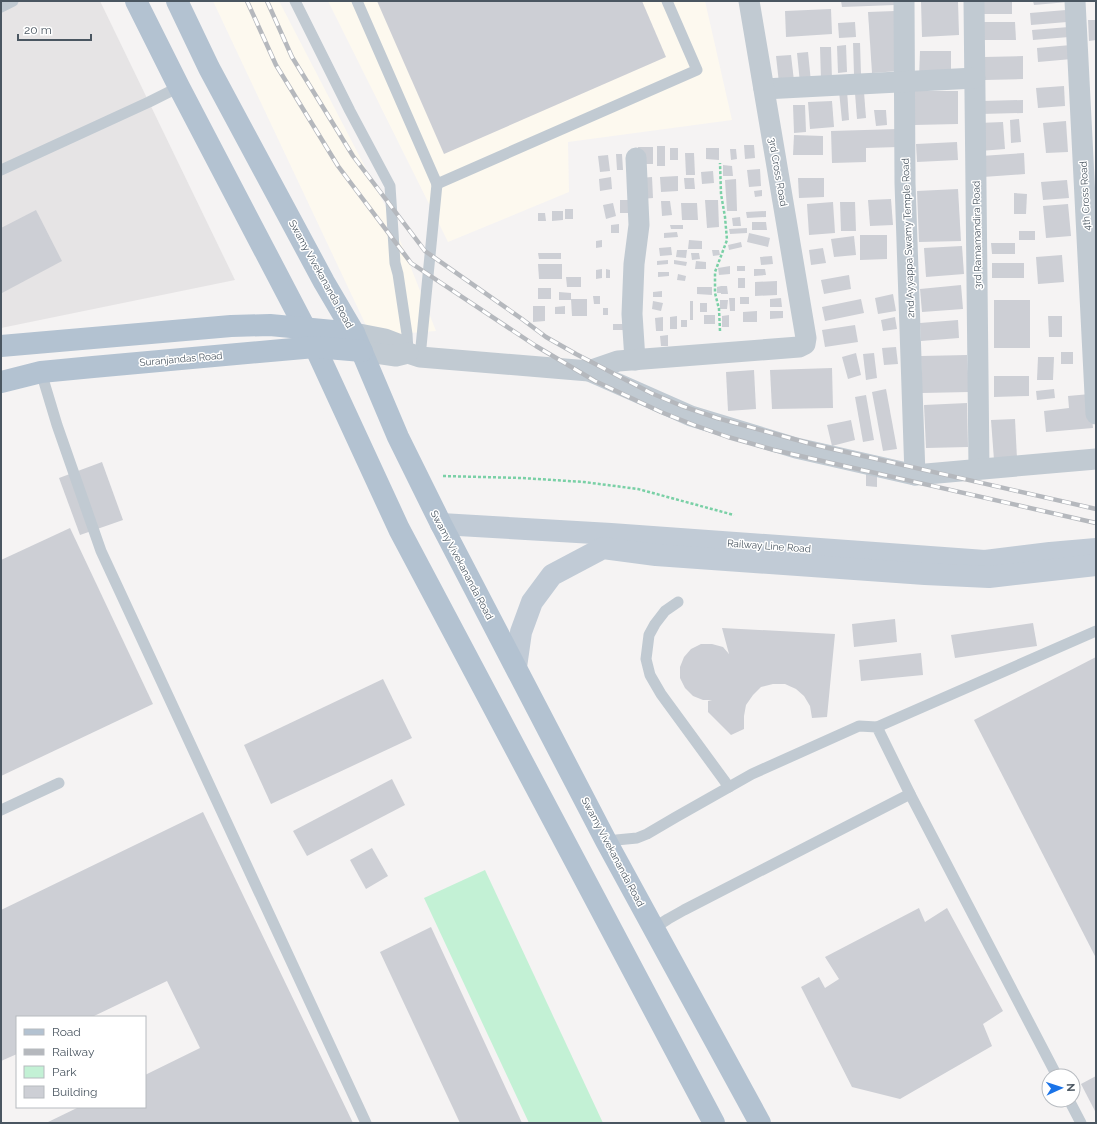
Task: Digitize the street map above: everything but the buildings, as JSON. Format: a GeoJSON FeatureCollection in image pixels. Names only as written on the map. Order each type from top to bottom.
{"type":"FeatureCollection","features":[{"type":"Feature","properties":{"kind":"main road"},"geometry":{"type":"LineString","coordinates":[[136,1],[179,87],[311,337],[399,529],[714,1123]]}},
{"type":"Feature","properties":{"kind":"main road","name":"Swamy Vivekananda Road"},"geometry":{"type":"LineString","coordinates":[[177,1],[209,68],[324,282],[358,342],[398,437],[441,524],[606,841],[760,1123]]}},
{"type":"Feature","properties":{"kind":"main road","name":"Suranjandas Road"},"geometry":{"type":"LineString","coordinates":[[1,346],[231,326],[270,326],[311,337],[358,342]]}},
{"type":"Feature","properties":{"kind":"main road","name":"Suranjandas Road"},"geometry":{"type":"LineString","coordinates":[[1,382],[41,372],[311,337]]}},
{"type":"Feature","properties":{"kind":"main road","name":"Railway Line Road"},"geometry":{"type":"LineString","coordinates":[[441,524],[985,561],[1096,549]]}},
{"type":"Feature","properties":{"kind":"main road"},"geometry":{"type":"LineString","coordinates":[[516,667],[521,632],[532,602],[552,575],[603,548],[656,554],[925,574],[989,577],[1096,565]]}},
{"type":"Feature","properties":{"kind":"street","name":"3rd Cross Road"},"geometry":{"type":"LineString","coordinates":[[720,352],[799,347],[805,344],[806,338],[748,1]]}},
{"type":"Feature","properties":{"kind":"street","name":"2nd Ayyappa Swamy Temple Road"},"geometry":{"type":"LineString","coordinates":[[904,1],[905,184],[915,475]]}},
{"type":"Feature","properties":{"kind":"street","name":"3rd Ramamandira Road"},"geometry":{"type":"LineString","coordinates":[[974,1],[980,469]]}},
{"type":"Feature","properties":{"kind":"street","name":"4th Cross Road"},"geometry":{"type":"LineString","coordinates":[[1075,1],[1096,414]]}},
{"type":"Feature","properties":{"kind":"street"},"geometry":{"type":"LineString","coordinates":[[764,89],[975,78]]}},
{"type":"Feature","properties":{"kind":"street"},"geometry":{"type":"LineString","coordinates":[[635,360],[632,314],[634,264],[639,225],[636,158]]}},
{"type":"Feature","properties":{"kind":"street"},"geometry":{"type":"LineString","coordinates":[[358,342],[396,356],[414,355],[590,371],[691,416],[796,448],[915,475],[1096,458]]}},
{"type":"Feature","properties":{"kind":"street"},"geometry":{"type":"LineString","coordinates":[[590,371],[618,361],[720,352]]}},
{"type":"Feature","properties":{"kind":"lane"},"geometry":{"type":"LineString","coordinates":[[1,7],[13,1]]}},
{"type":"Feature","properties":{"kind":"lane"},"geometry":{"type":"LineString","coordinates":[[295,1],[350,111],[390,186],[395,263],[408,334],[414,355]]}},
{"type":"Feature","properties":{"kind":"lane"},"geometry":{"type":"LineString","coordinates":[[357,1],[437,184],[414,355]]}},
{"type":"Feature","properties":{"kind":"lane"},"geometry":{"type":"LineString","coordinates":[[437,184],[697,70],[667,1]]}},
{"type":"Feature","properties":{"kind":"lane"},"geometry":{"type":"LineString","coordinates":[[1,170],[179,87]]}},
{"type":"Feature","properties":{"kind":"lane"},"geometry":{"type":"LineString","coordinates":[[41,372],[56,425],[101,551],[366,1123]]}},
{"type":"Feature","properties":{"kind":"lane"},"geometry":{"type":"LineString","coordinates":[[678,602],[665,611],[649,635],[646,659],[650,676],[661,694],[729,787]]}},
{"type":"Feature","properties":{"kind":"lane"},"geometry":{"type":"LineString","coordinates":[[606,841],[637,838],[752,774],[859,726],[877,727],[1096,631]]}},
{"type":"Feature","properties":{"kind":"lane"},"geometry":{"type":"LineString","coordinates":[[877,727],[910,794],[1052,1068]]}},
{"type":"Feature","properties":{"kind":"lane"},"geometry":{"type":"LineString","coordinates":[[1,810],[60,783]]}},
{"type":"Feature","properties":{"kind":"lane"},"geometry":{"type":"LineString","coordinates":[[654,928],[692,906],[910,794]]}},
{"type":"Feature","properties":{"kind":"lane"},"geometry":{"type":"LineString","coordinates":[[1073,1108],[1081,1123]]}},
{"type":"Feature","properties":{"kind":"path"},"geometry":{"type":"LineString","coordinates":[[720,163],[721,194],[726,217],[728,240],[715,272],[715,293],[719,309],[720,352]]}},
{"type":"Feature","properties":{"kind":"path"},"geometry":{"type":"LineString","coordinates":[[417,476],[522,478],[584,482],[638,489],[734,515]]}},
{"type":"Feature","properties":{"kind":"shaded area"},"geometry":{"type":"Polygon","coordinates":[[[1,1],[100,1],[235,280],[1,328],[1,1]]]}},
{"type":"Feature","properties":{"kind":"shaded area"},"geometry":{"type":"Polygon","coordinates":[[[213,1],[279,1],[390,215],[436,331],[371,336],[213,1]]]}},
{"type":"Feature","properties":{"kind":"shaded area"},"geometry":{"type":"Polygon","coordinates":[[[328,1],[705,1],[732,120],[568,142],[569,192],[448,242],[328,1]]]}},
{"type":"Feature","properties":{"kind":"green space"},"geometry":{"type":"Polygon","coordinates":[[[485,870],[603,1123],[529,1123],[424,898],[485,870]]]}},
{"type":"Feature","properties":{"kind":"railway"},"geometry":{"type":"LineString","coordinates":[[247,1],[276,65],[338,166],[411,263],[536,346],[595,381],[661,412],[728,437],[774,450],[1096,523]]}},
{"type":"Feature","properties":{"kind":"railway"},"geometry":{"type":"LineString","coordinates":[[267,1],[292,57],[353,156],[425,251],[546,337],[651,393],[717,418],[815,445],[1096,509]]}}]}
